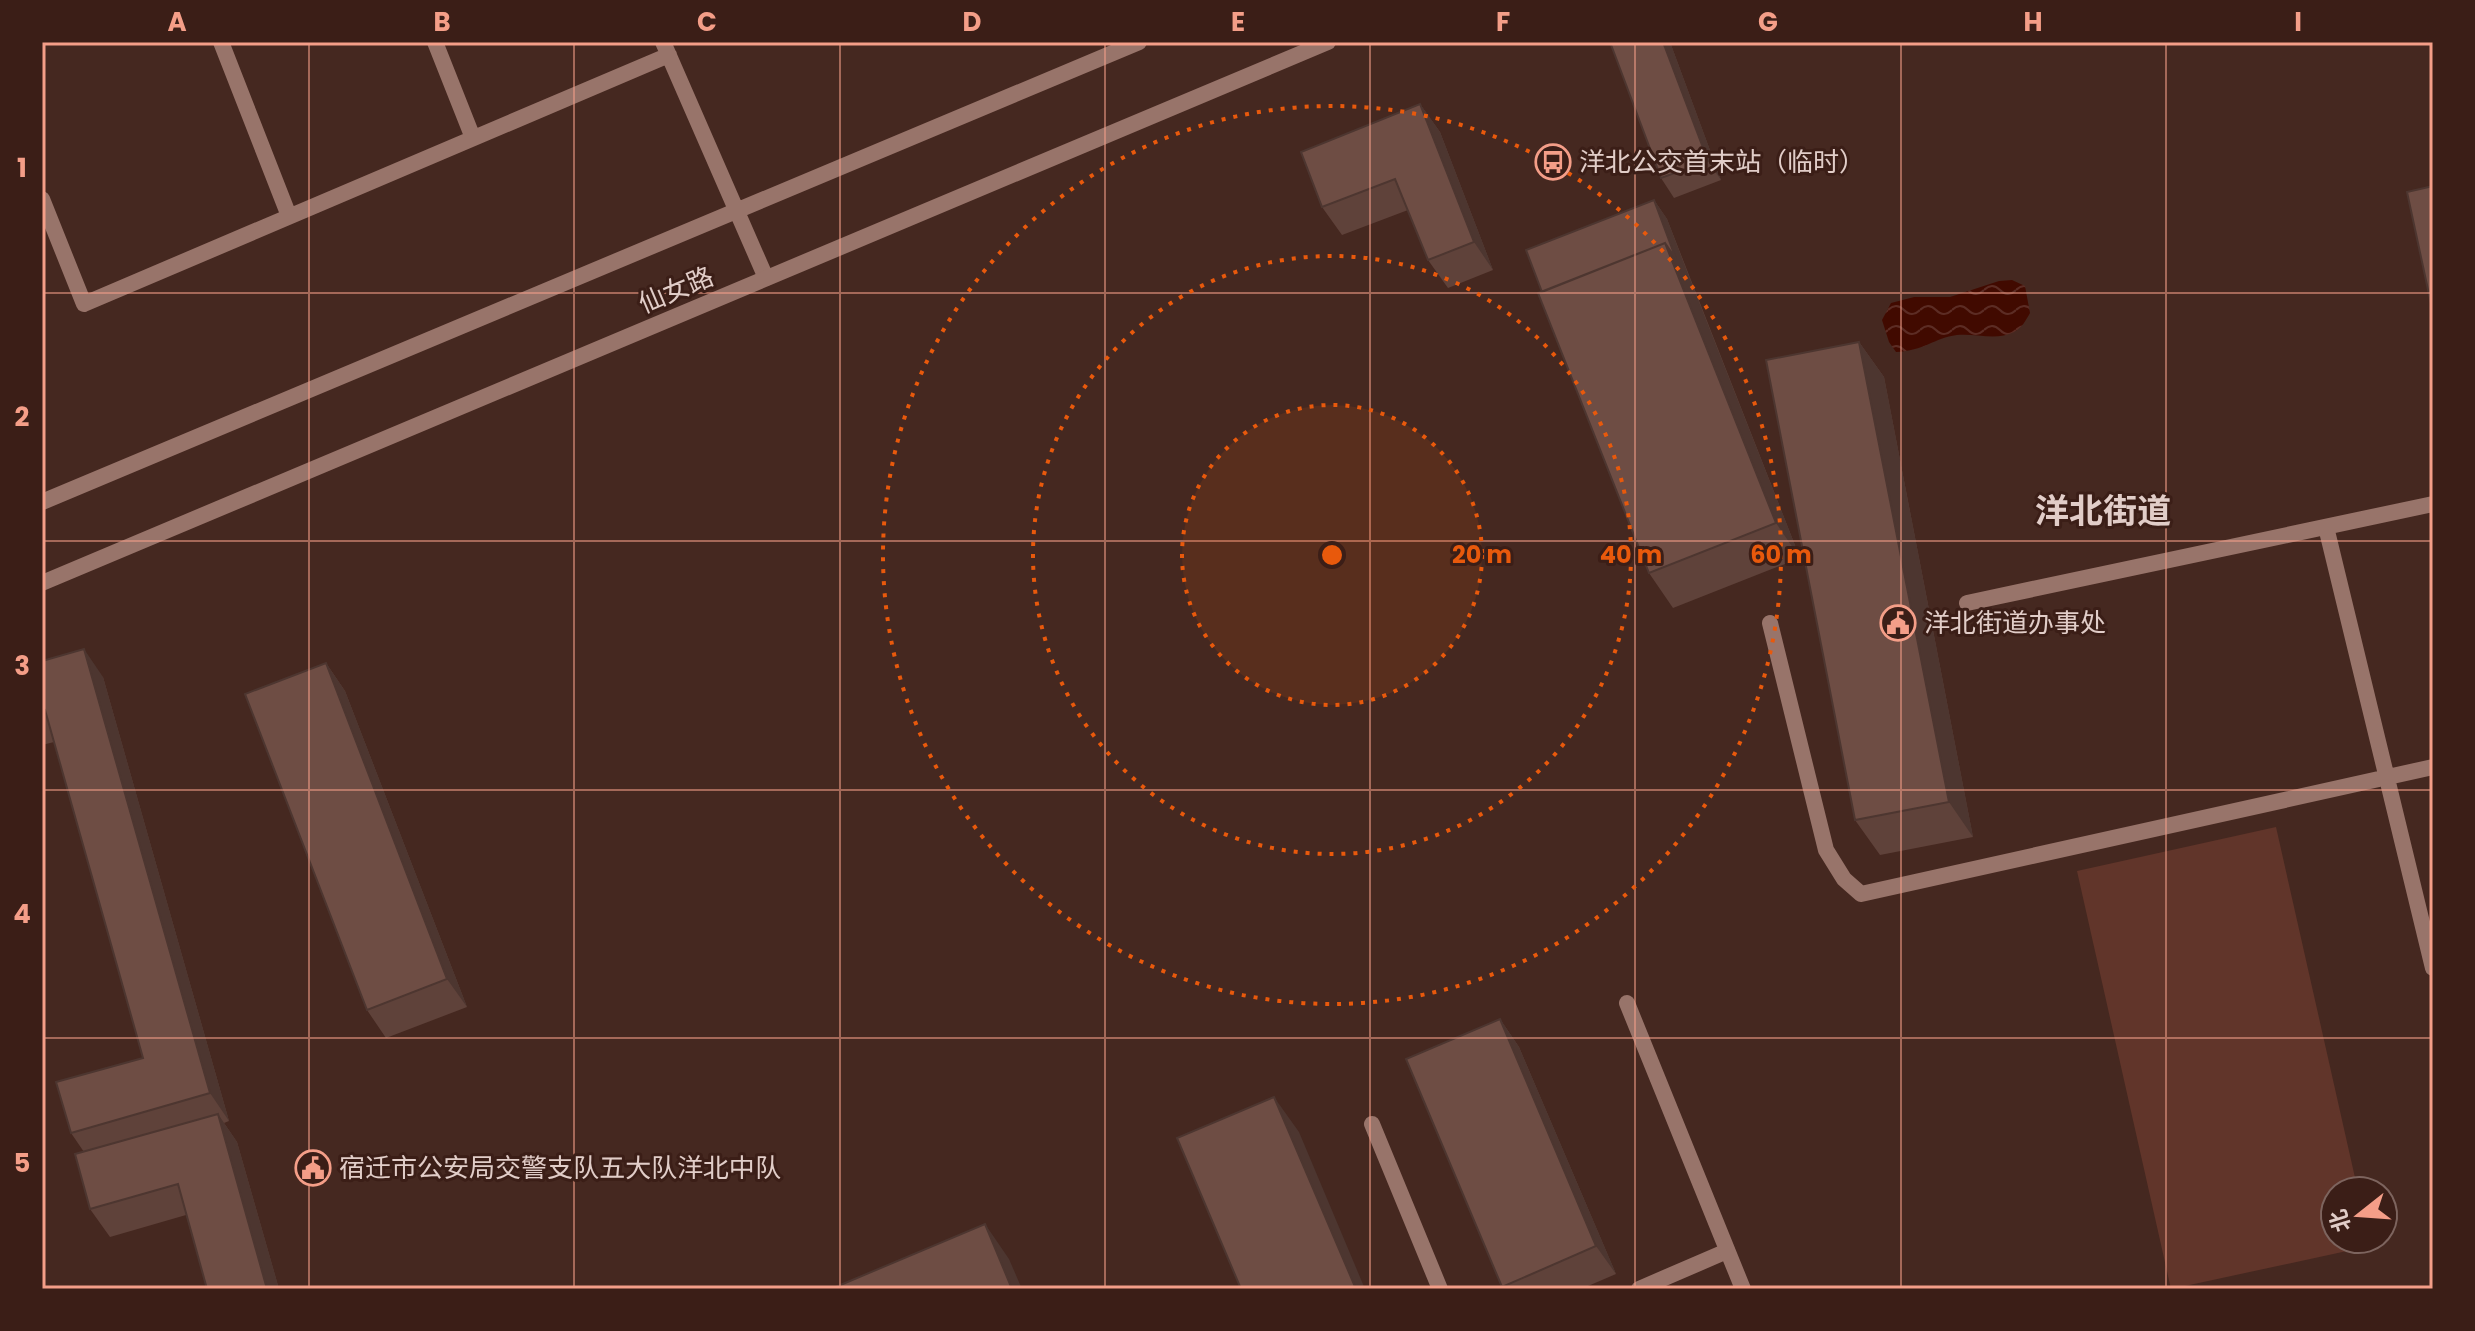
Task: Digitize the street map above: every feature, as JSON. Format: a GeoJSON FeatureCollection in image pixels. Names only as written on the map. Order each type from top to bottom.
{"type":"FeatureCollection","features":[{"type":"Feature","properties":{"kind":"street"},"geometry":{"type":"LineString","coordinates":[[221,42],[289,216]]}},
{"type":"Feature","properties":{"kind":"street"},"geometry":{"type":"LineString","coordinates":[[435,42],[473,138]]}},
{"type":"Feature","properties":{"kind":"street"},"geometry":{"type":"LineString","coordinates":[[42,502],[1139,42]]}},
{"type":"Feature","properties":{"kind":"street","name":"仙女路"},"geometry":{"type":"LineString","coordinates":[[42,583],[1328,42]]}},
{"type":"Feature","properties":{"kind":"street"},"geometry":{"type":"LineString","coordinates":[[42,199],[84,304],[473,138],[666,48],[766,278]]}},
{"type":"Feature","properties":{"kind":"street"},"geometry":{"type":"LineString","coordinates":[[1967,603],[2433,504]]}},
{"type":"Feature","properties":{"kind":"street"},"geometry":{"type":"LineString","coordinates":[[2326,527],[2433,968]]}},
{"type":"Feature","properties":{"kind":"street"},"geometry":{"type":"LineString","coordinates":[[1770,623],[1826,850],[1844,879],[1861,894],[2433,767]]}},
{"type":"Feature","properties":{"kind":"street"},"geometry":{"type":"LineString","coordinates":[[1627,1003],[1743,1289]]}},
{"type":"Feature","properties":{"kind":"street"},"geometry":{"type":"LineString","coordinates":[[1372,1124],[1440,1289]]}},
{"type":"Feature","properties":{"kind":"street"},"geometry":{"type":"LineString","coordinates":[[1639,1289],[1727,1251]]}},
{"type":"Feature","properties":{"kind":"shaded area"},"geometry":{"type":"Polygon","coordinates":[[[2276,827],[2354,1175],[2319,1175],[2319,1255],[2328,1255],[2171,1289],[2077,871],[2276,827]]]}},
{"type":"Feature","properties":{"kind":"water"},"geometry":{"type":"Polygon","coordinates":[[[2012,280],[2025,286],[2030,313],[2014,332],[1993,336],[1957,335],[1896,352],[1889,342],[1882,320],[1891,303],[1914,297],[1950,297],[1999,281],[2012,280]]]}},
{"type":"Feature","properties":{"kind":"building"},"geometry":{"type":"Polygon","coordinates":[[[1610,42],[1663,42],[1708,161],[1661,178],[1610,42]]]}},
{"type":"Feature","properties":{"kind":"building"},"geometry":{"type":"Polygon","coordinates":[[[1420,104],[1474,242],[1428,260],[1395,179],[1322,207],[1301,152],[1420,104]]]}},
{"type":"Feature","properties":{"kind":"building"},"geometry":{"type":"Polygon","coordinates":[[[2433,186],[2433,313],[2407,192],[2433,186]]]}},
{"type":"Feature","properties":{"kind":"building"},"geometry":{"type":"Polygon","coordinates":[[[1654,200],[1676,259],[1665,243],[1542,292],[1526,250],[1654,200]]]}},
{"type":"Feature","properties":{"kind":"building"},"geometry":{"type":"Polygon","coordinates":[[[1665,243],[1776,523],[1649,573],[1538,293],[1665,243]]]}},
{"type":"Feature","properties":{"kind":"building"},"geometry":{"type":"Polygon","coordinates":[[[1859,342],[1949,802],[1855,820],[1766,360],[1859,342]]]}},
{"type":"Feature","properties":{"kind":"building"},"geometry":{"type":"Polygon","coordinates":[[[84,649],[210,1093],[71,1133],[56,1082],[143,1058],[45,710],[42,711],[42,661],[84,649]]]}},
{"type":"Feature","properties":{"kind":"building"},"geometry":{"type":"Polygon","coordinates":[[[326,663],[447,979],[367,1010],[245,694],[326,663]]]}},
{"type":"Feature","properties":{"kind":"building"},"geometry":{"type":"Polygon","coordinates":[[[1500,1019],[1596,1246],[1502,1287],[1406,1059],[1500,1019]]]}},
{"type":"Feature","properties":{"kind":"building"},"geometry":{"type":"Polygon","coordinates":[[[1274,1097],[1356,1289],[1241,1289],[1177,1138],[1274,1097]]]}},
{"type":"Feature","properties":{"kind":"building"},"geometry":{"type":"Polygon","coordinates":[[[218,1114],[267,1289],[207,1289],[178,1184],[90,1209],[75,1154],[218,1114]]]}},
{"type":"Feature","properties":{"kind":"building"},"geometry":{"type":"Polygon","coordinates":[[[985,1224],[1012,1289],[831,1289],[985,1224]]]}},
{"type":"Feature","properties":{"kind":"place","name":"洋北公交首末站（临时）"},"geometry":{"type":"Point","coordinates":[1553,162]}},
{"type":"Feature","properties":{"kind":"place","name":"洋北街道办事处"},"geometry":{"type":"Point","coordinates":[1898,623]}},
{"type":"Feature","properties":{"kind":"place","name":"宿迁市公安局交警支队五大队洋北中队"},"geometry":{"type":"Point","coordinates":[313,1168]}},
{"type":"Feature","properties":{"kind":"district","name":"洋北街道"},"geometry":{"type":"Point","coordinates":[2103,511]}}]}
